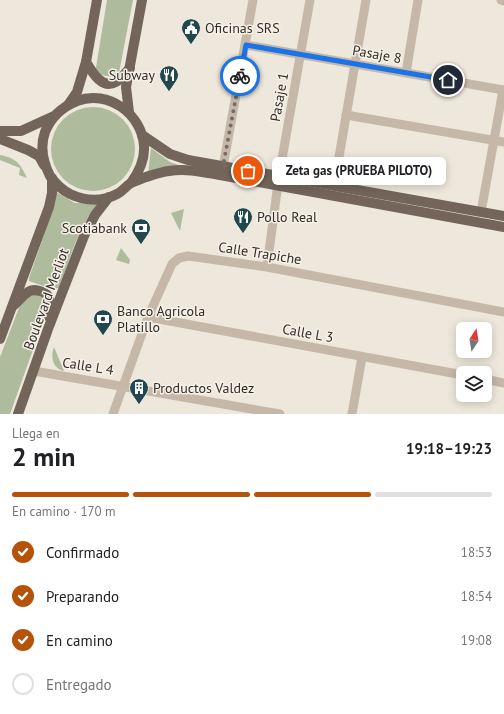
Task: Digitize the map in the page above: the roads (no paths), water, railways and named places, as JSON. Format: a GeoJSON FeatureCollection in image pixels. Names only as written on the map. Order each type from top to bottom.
{"type":"FeatureCollection","features":[{"type":"Feature","properties":{"kind":"main road"},"geometry":{"type":"LineString","coordinates":[[68,105],[77,92],[86,62],[97,0]]}},
{"type":"Feature","properties":{"kind":"main road"},"geometry":{"type":"LineString","coordinates":[[129,112],[126,87],[142,0]]}},
{"type":"Feature","properties":{"kind":"main road"},"geometry":{"type":"LineString","coordinates":[[86,62],[97,78],[109,84],[116,82],[130,68]]}},
{"type":"Feature","properties":{"kind":"main road"},"geometry":{"type":"LineString","coordinates":[[0,131],[21,131],[54,116],[68,105],[80,100],[93,98],[106,100],[129,112],[137,123],[142,135],[144,147],[143,160],[139,172],[132,183],[125,189],[108,197],[87,199],[77,197],[63,189],[52,178],[39,156],[0,139]]}},
{"type":"Feature","properties":{"kind":"main road"},"geometry":{"type":"LineString","coordinates":[[46,168],[42,146],[48,125],[54,116]]}},
{"type":"Feature","properties":{"kind":"main road"},"geometry":{"type":"LineString","coordinates":[[142,135],[170,154],[188,160],[223,166],[278,181],[504,227]]}},
{"type":"Feature","properties":{"kind":"main road"},"geometry":{"type":"LineString","coordinates":[[132,183],[168,171],[184,170],[334,186],[504,216]]}},
{"type":"Feature","properties":{"kind":"main road","name":"Boulevard Merliot"},"geometry":{"type":"LineString","coordinates":[[0,339],[49,207],[52,193],[52,178]]}},
{"type":"Feature","properties":{"kind":"main road","name":"Boulevard Merliot"},"geometry":{"type":"LineString","coordinates":[[18,414],[48,329],[84,236],[95,215],[108,197]]}},
{"type":"Feature","properties":{"kind":"main road"},"geometry":{"type":"LineString","coordinates":[[12,307],[28,292],[34,290],[44,292],[48,295],[51,301],[48,329]]}},
{"type":"Feature","properties":{"kind":"street"},"geometry":{"type":"LineString","coordinates":[[223,166],[253,0]]}},
{"type":"Feature","properties":{"kind":"street","name":"Pasaje 1"},"geometry":{"type":"LineString","coordinates":[[267,267],[278,181],[310,0]]}},
{"type":"Feature","properties":{"kind":"street"},"geometry":{"type":"LineString","coordinates":[[334,186],[366,0]]}},
{"type":"Feature","properties":{"kind":"street"},"geometry":{"type":"LineString","coordinates":[[406,73],[418,0]]}},
{"type":"Feature","properties":{"kind":"street","name":"Pasaje 8"},"geometry":{"type":"LineString","coordinates":[[246,45],[504,90]]}},
{"type":"Feature","properties":{"kind":"street"},"geometry":{"type":"LineString","coordinates":[[481,212],[504,90]]}},
{"type":"Feature","properties":{"kind":"street"},"geometry":{"type":"LineString","coordinates":[[346,115],[504,142]]}},
{"type":"Feature","properties":{"kind":"street","name":"Calle Trapiche"},"geometry":{"type":"LineString","coordinates":[[113,414],[148,317],[172,264],[179,258],[188,256],[267,267],[504,312]]}},
{"type":"Feature","properties":{"kind":"street","name":"Calle L 3"},"geometry":{"type":"LineString","coordinates":[[148,317],[456,374]]}},
{"type":"Feature","properties":{"kind":"street"},"geometry":{"type":"LineString","coordinates":[[352,414],[362,357]]}},
{"type":"Feature","properties":{"kind":"street","name":"Calle L 4"},"geometry":{"type":"LineString","coordinates":[[34,371],[280,414]]}},
{"type":"Feature","properties":{"kind":"street"},"geometry":{"type":"LineString","coordinates":[[492,380],[504,383]]}},
{"type":"Feature","properties":{"kind":"place","name":"Oficinas SRS"},"geometry":{"type":"Point","coordinates":[191,45]}},
{"type":"Feature","properties":{"kind":"place","name":"Subway"},"geometry":{"type":"Point","coordinates":[169,92]}},
{"type":"Feature","properties":{"kind":"place","name":"Zeta gas (PRUEBA PILOTO)"},"geometry":{"type":"Point","coordinates":[248,171]}},
{"type":"Feature","properties":{"kind":"place","name":"Pollo Real"},"geometry":{"type":"Point","coordinates":[243,234]}},
{"type":"Feature","properties":{"kind":"place","name":"Scotiabank"},"geometry":{"type":"Point","coordinates":[141,245]}},
{"type":"Feature","properties":{"kind":"place","name":"Banco Agricola Platillo"},"geometry":{"type":"Point","coordinates":[103,336]}},
{"type":"Feature","properties":{"kind":"place","name":"Productos Valdez"},"geometry":{"type":"Point","coordinates":[139,405]}}]}
